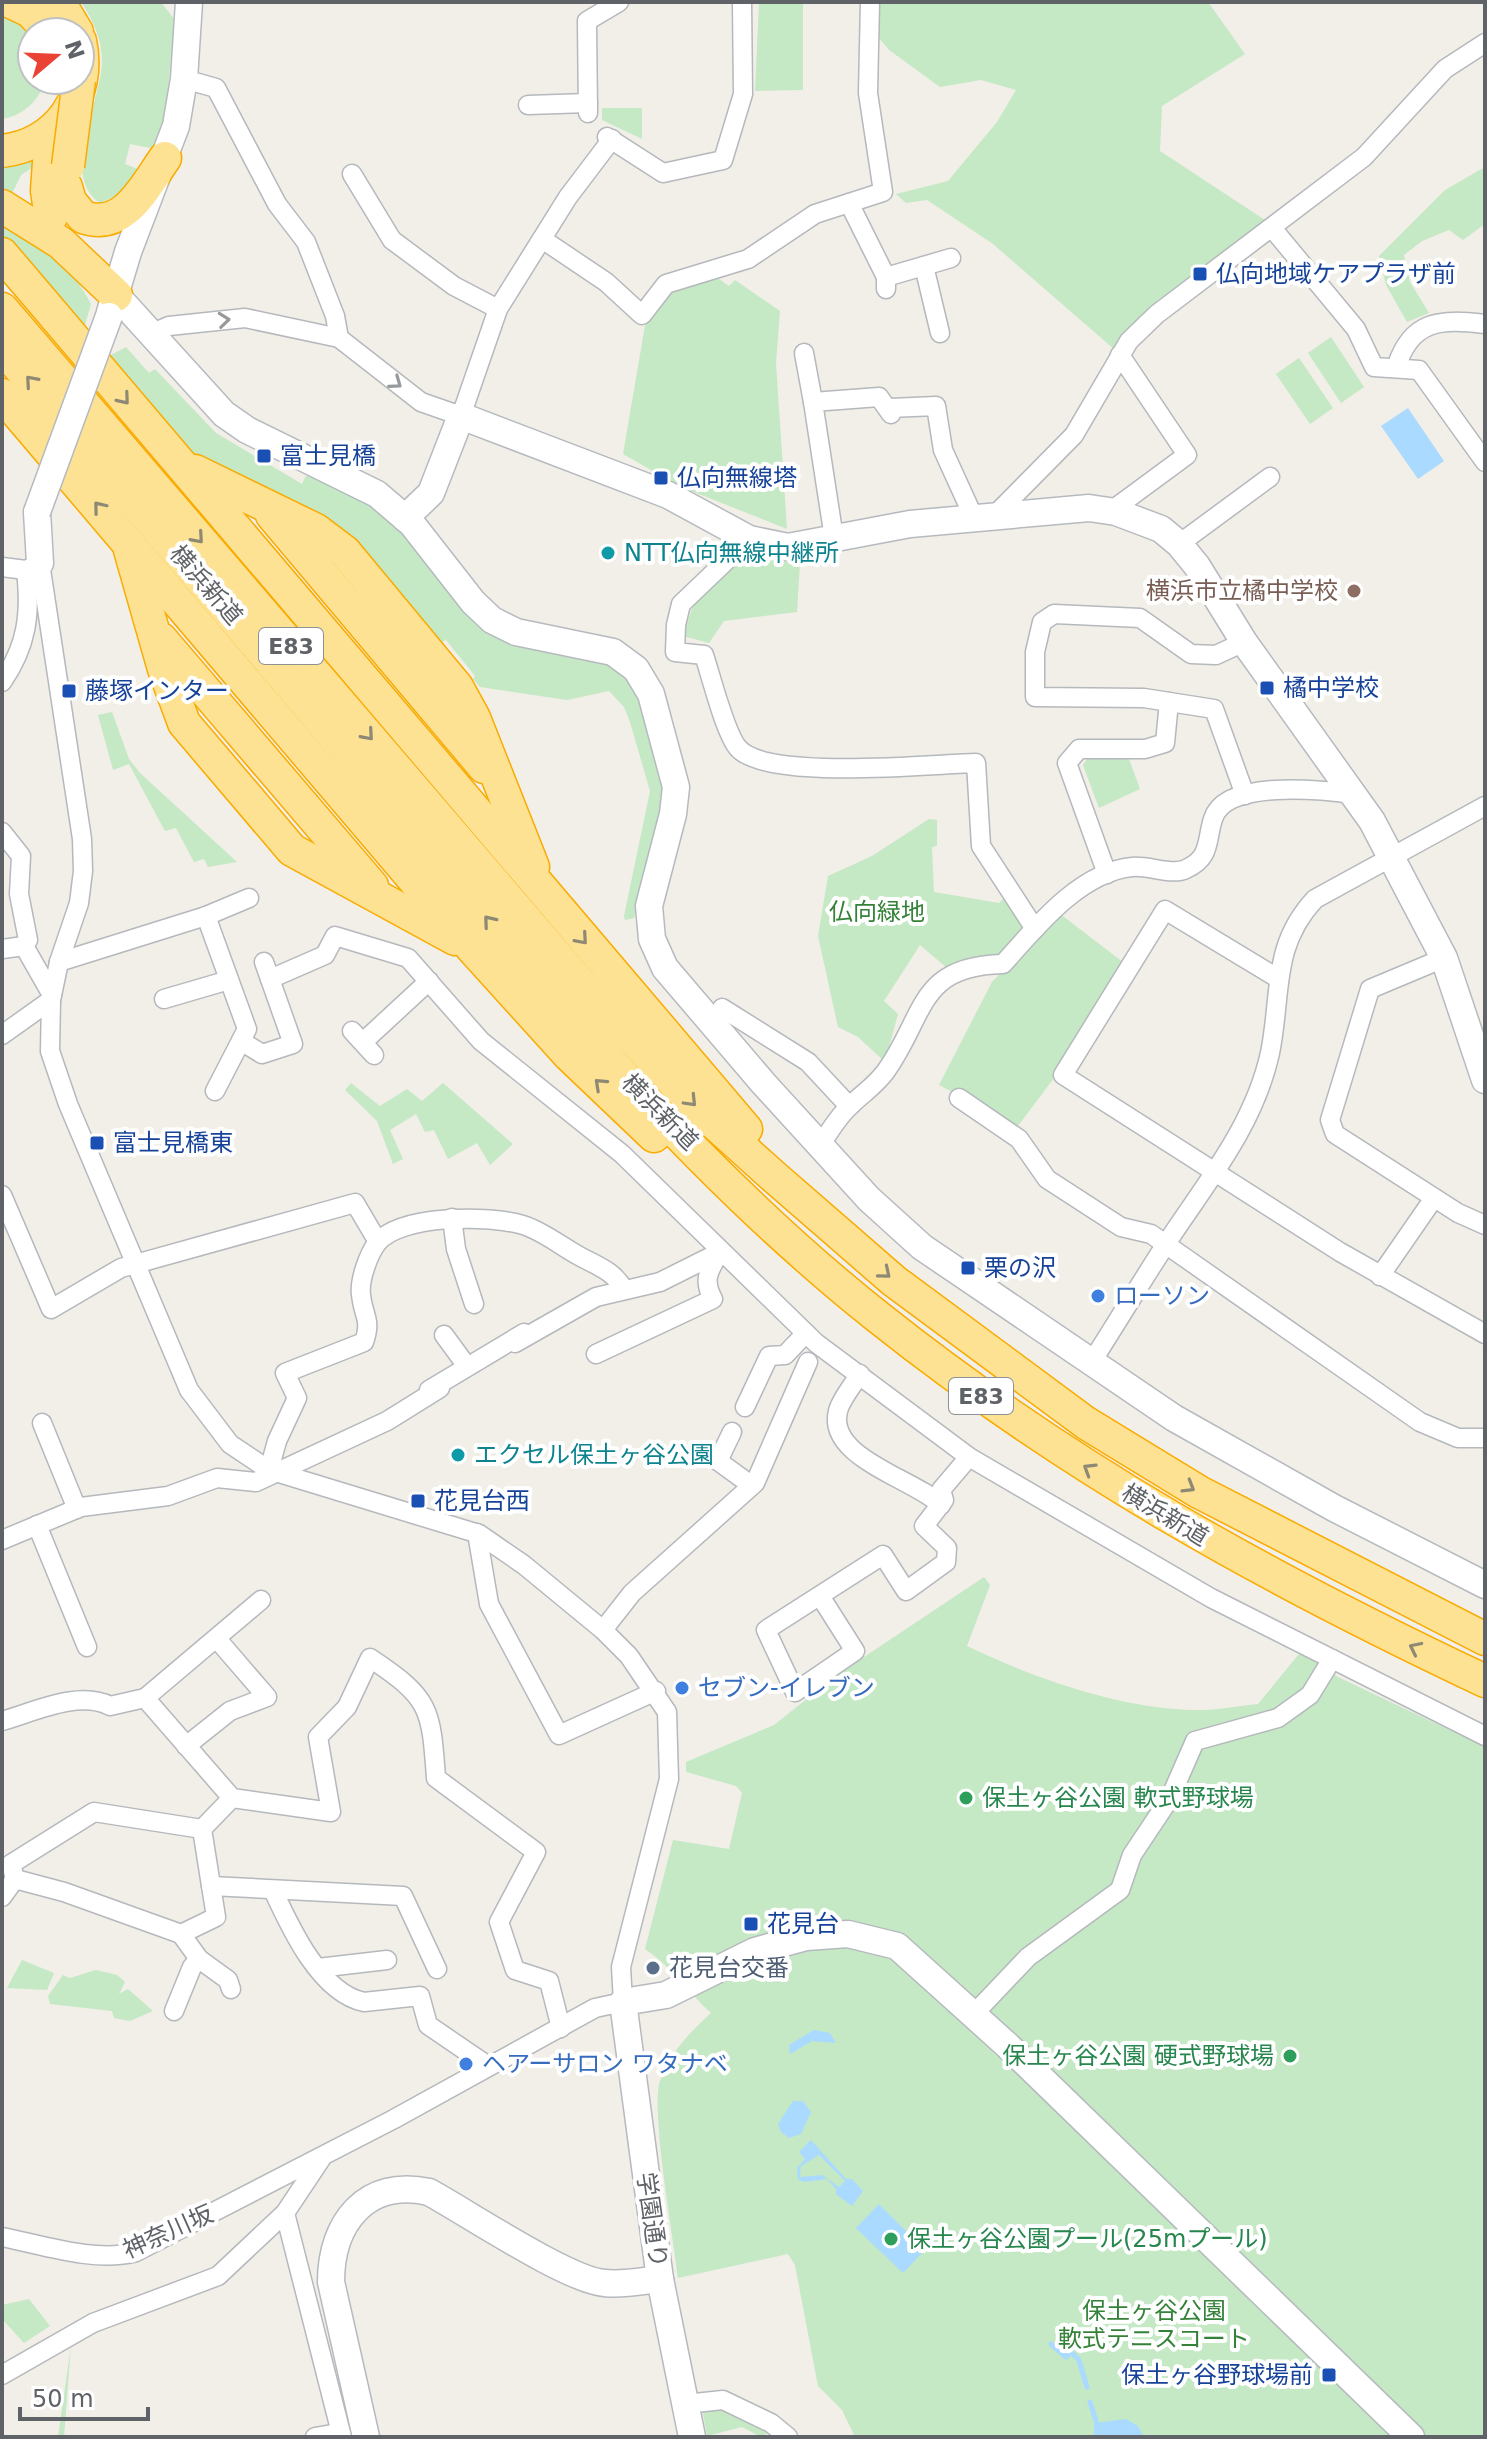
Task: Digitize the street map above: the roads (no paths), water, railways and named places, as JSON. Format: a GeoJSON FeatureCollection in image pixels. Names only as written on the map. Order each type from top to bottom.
{"type":"FeatureCollection","features":[{"type":"Feature","properties":{"kind":"highway"},"geometry":{"type":"LineString","coordinates":[[29,4],[49,16]]}},
{"type":"Feature","properties":{"kind":"highway"},"geometry":{"type":"LineString","coordinates":[[2,131],[22,125],[44,110],[51,96]]}},
{"type":"Feature","properties":{"kind":"highway"},"geometry":{"type":"LineString","coordinates":[[60,96],[61,171],[75,228],[112,306]]}},
{"type":"Feature","properties":{"kind":"highway"},"geometry":{"type":"LineString","coordinates":[[2,151],[41,137],[70,111],[76,96]]}},
{"type":"Feature","properties":{"kind":"highway"},"geometry":{"type":"LineString","coordinates":[[61,243],[48,205],[61,171],[76,96]]}},
{"type":"Feature","properties":{"kind":"highway"},"geometry":{"type":"LineString","coordinates":[[61,171],[70,201],[83,217],[111,219],[128,208],[165,158]]}},
{"type":"Feature","properties":{"kind":"highway"},"geometry":{"type":"LineString","coordinates":[[5,207],[61,243],[112,306]]}},
{"type":"Feature","properties":{"kind":"highway"},"geometry":{"type":"LineString","coordinates":[[2,252],[544,896],[834,1231]]}},
{"type":"Feature","properties":{"kind":"highway","name":"横浜新道"},"geometry":{"type":"LineString","coordinates":[[2,309],[580,983],[700,1110],[834,1231],[989,1354],[1098,1431],[1199,1492],[1485,1639]]}},
{"type":"Feature","properties":{"kind":"highway","name":"横浜新道"},"geometry":{"type":"LineString","coordinates":[[2,347],[557,1003],[774,1226],[874,1314],[1052,1446],[1205,1540],[1323,1604],[1485,1681]]}},
{"type":"Feature","properties":{"kind":"highway"},"geometry":{"type":"LineString","coordinates":[[2,395],[472,948],[569,1055],[755,1227],[874,1314]]}},
{"type":"Feature","properties":{"kind":"highway"},"geometry":{"type":"LineString","coordinates":[[2,404],[33,430]]}},
{"type":"Feature","properties":{"kind":"highway"},"geometry":{"type":"LineString","coordinates":[[175,459],[224,487],[303,524],[345,552],[457,687],[481,736],[544,896]]}},
{"type":"Feature","properties":{"kind":"highway"},"geometry":{"type":"LineString","coordinates":[[224,487],[521,839]]}},
{"type":"Feature","properties":{"kind":"highway"},"geometry":{"type":"LineString","coordinates":[[265,506],[499,785]]}},
{"type":"Feature","properties":{"kind":"highway"},"geometry":{"type":"LineString","coordinates":[[128,542],[164,669],[184,723],[292,850],[472,948]]}},
{"type":"Feature","properties":{"kind":"highway"},"geometry":{"type":"LineString","coordinates":[[138,580],[427,924]]}},
{"type":"Feature","properties":{"kind":"highway"},"geometry":{"type":"LineString","coordinates":[[151,626],[385,901]]}},
{"type":"Feature","properties":{"kind":"street"},"geometry":{"type":"LineString","coordinates":[[528,105],[588,108],[587,21],[619,2]]}},
{"type":"Feature","properties":{"kind":"street"},"geometry":{"type":"LineString","coordinates":[[405,518],[431,493],[498,309],[609,138],[663,173],[723,160],[743,94],[742,2]]}},
{"type":"Feature","properties":{"kind":"street"},"geometry":{"type":"LineString","coordinates":[[542,239],[606,282],[642,315],[666,284],[748,259],[815,214],[883,192],[868,93],[870,2]]}},
{"type":"Feature","properties":{"kind":"street"},"geometry":{"type":"LineString","coordinates":[[2,682],[19,654],[29,627],[37,512],[176,126],[184,79],[186,3]]}},
{"type":"Feature","properties":{"kind":"street"},"geometry":{"type":"LineString","coordinates":[[984,516],[1074,435],[1129,341],[1157,314],[1364,157],[1445,69],[1485,43]]}},
{"type":"Feature","properties":{"kind":"street"},"geometry":{"type":"LineString","coordinates":[[184,79],[216,88],[277,204],[306,242],[335,316],[339,338]]}},
{"type":"Feature","properties":{"kind":"street"},"geometry":{"type":"LineString","coordinates":[[352,174],[392,240],[454,286],[498,309]]}},
{"type":"Feature","properties":{"kind":"street"},"geometry":{"type":"LineString","coordinates":[[849,203],[886,283],[951,258]]}},
{"type":"Feature","properties":{"kind":"street"},"geometry":{"type":"LineString","coordinates":[[1272,228],[1356,329],[1374,367],[1419,370],[1485,462]]}},
{"type":"Feature","properties":{"kind":"street"},"geometry":{"type":"LineString","coordinates":[[924,266],[940,333]]}},
{"type":"Feature","properties":{"kind":"street"},"geometry":{"type":"LineString","coordinates":[[112,306],[148,335],[224,414],[247,430],[377,494],[405,518],[492,620],[516,632],[613,652],[636,669],[651,694],[676,787],[673,814],[649,906],[652,939],[665,968],[710,1004],[808,1062],[849,1106]]}},
{"type":"Feature","properties":{"kind":"street"},"geometry":{"type":"LineString","coordinates":[[148,335],[169,326],[245,318],[339,338],[421,402],[668,495],[749,539],[788,547],[910,524],[1089,508],[1145,520],[1179,544],[1244,642],[1354,794],[1393,856],[1444,958],[1485,1080]]}},
{"type":"Feature","properties":{"kind":"street"},"geometry":{"type":"LineString","coordinates":[[1396,368],[1400,353],[1413,336],[1427,327],[1446,319],[1485,324]]}},
{"type":"Feature","properties":{"kind":"street"},"geometry":{"type":"LineString","coordinates":[[804,353],[834,538]]}},
{"type":"Feature","properties":{"kind":"street"},"geometry":{"type":"LineString","coordinates":[[1111,511],[1187,455],[1120,355]]}},
{"type":"Feature","properties":{"kind":"street"},"geometry":{"type":"LineString","coordinates":[[813,402],[879,397],[890,411],[936,406],[943,450],[984,516]]}},
{"type":"Feature","properties":{"kind":"street"},"geometry":{"type":"LineString","coordinates":[[1179,544],[1270,477]]}},
{"type":"Feature","properties":{"kind":"street"},"geometry":{"type":"LineString","coordinates":[[749,539],[681,604],[676,625],[675,652],[704,655],[738,748],[755,760],[830,769],[976,763],[981,846],[1035,929]]}},
{"type":"Feature","properties":{"kind":"street"},"geometry":{"type":"LineString","coordinates":[[2,567],[33,567]]}},
{"type":"Feature","properties":{"kind":"street"},"geometry":{"type":"LineString","coordinates":[[33,567],[83,850],[79,903],[59,962],[51,998],[50,1051],[68,1104],[189,1390],[230,1444],[272,1471],[477,1533],[524,1565],[603,1630],[629,1656],[656,1691],[667,1712],[669,1779],[621,1967],[623,2002],[666,1995],[755,1951],[806,1937],[848,1934],[897,1946],[1411,2437]]}},
{"type":"Feature","properties":{"kind":"street"},"geometry":{"type":"LineString","coordinates":[[1244,642],[1216,655],[1191,654],[1140,618],[1054,614],[1042,622],[1035,652],[1035,697],[1144,698],[1214,709],[1245,795]]}},
{"type":"Feature","properties":{"kind":"street"},"geometry":{"type":"LineString","coordinates":[[1107,874],[1067,763],[1079,749],[1145,749],[1165,743],[1169,702]]}},
{"type":"Feature","properties":{"kind":"street"},"geometry":{"type":"LineString","coordinates":[[821,1144],[849,1106],[873,1088],[888,1068],[922,1002],[949,975],[972,964],[1003,964],[1035,929],[1095,877],[1130,867],[1181,872],[1189,868],[1202,860],[1207,850],[1213,816],[1225,801],[1245,795],[1307,787],[1354,794]]}},
{"type":"Feature","properties":{"kind":"street"},"geometry":{"type":"LineString","coordinates":[[1091,1363],[1216,1171],[1256,1100],[1270,1053],[1285,944],[1296,920],[1315,899],[1485,806]]}},
{"type":"Feature","properties":{"kind":"street"},"geometry":{"type":"LineString","coordinates":[[2,832],[21,856],[19,894],[28,940],[24,946],[2,949]]}},
{"type":"Feature","properties":{"kind":"street"},"geometry":{"type":"LineString","coordinates":[[59,962],[206,916],[249,898]]}},
{"type":"Feature","properties":{"kind":"street"},"geometry":{"type":"LineString","coordinates":[[1279,979],[1165,910],[1063,1075],[1380,1276],[1485,1334]]}},
{"type":"Feature","properties":{"kind":"street"},"geometry":{"type":"LineString","coordinates":[[206,916],[247,1029],[215,1091]]}},
{"type":"Feature","properties":{"kind":"street"},"geometry":{"type":"LineString","coordinates":[[241,1041],[262,1054],[293,1044],[267,970],[325,955],[335,936],[408,958],[481,1041],[622,1154],[811,1347],[860,1374],[969,1457],[1211,1598],[1485,1736]]}},
{"type":"Feature","properties":{"kind":"street"},"geometry":{"type":"LineString","coordinates":[[24,946],[51,998]]}},
{"type":"Feature","properties":{"kind":"street"},"geometry":{"type":"LineString","coordinates":[[1444,958],[1370,989],[1330,1120],[1335,1134],[1434,1198],[1485,1225]]}},
{"type":"Feature","properties":{"kind":"street"},"geometry":{"type":"LineString","coordinates":[[164,999],[229,980]]}},
{"type":"Feature","properties":{"kind":"street"},"geometry":{"type":"LineString","coordinates":[[363,1043],[429,981]]}},
{"type":"Feature","properties":{"kind":"street"},"geometry":{"type":"LineString","coordinates":[[2,1035],[51,998]]}},
{"type":"Feature","properties":{"kind":"street"},"geometry":{"type":"LineString","coordinates":[[710,1004],[821,1144],[869,1199],[922,1247],[1091,1363],[1255,1465],[1485,1585]]}},
{"type":"Feature","properties":{"kind":"street"},"geometry":{"type":"LineString","coordinates":[[959,1098],[1019,1139],[1047,1179],[1121,1227],[1151,1234],[1420,1422],[1458,1438],[1485,1438]]}},
{"type":"Feature","properties":{"kind":"street"},"geometry":{"type":"LineString","coordinates":[[2,1195],[51,1309],[121,1268],[355,1203],[378,1242]]}},
{"type":"Feature","properties":{"kind":"street"},"geometry":{"type":"LineString","coordinates":[[1380,1276],[1434,1198]]}},
{"type":"Feature","properties":{"kind":"street"},"geometry":{"type":"LineString","coordinates":[[272,1471],[297,1398],[285,1373],[364,1342],[370,1326],[361,1294],[366,1265],[378,1242],[415,1222],[452,1218],[524,1225],[614,1275],[624,1290]]}},
{"type":"Feature","properties":{"kind":"street"},"geometry":{"type":"LineString","coordinates":[[452,1218],[456,1249],[474,1304]]}},
{"type":"Feature","properties":{"kind":"street"},"geometry":{"type":"LineString","coordinates":[[491,1355],[596,1297],[660,1282],[720,1252]]}},
{"type":"Feature","properties":{"kind":"street"},"geometry":{"type":"LineString","coordinates":[[596,1354],[713,1299],[706,1287],[707,1274],[720,1252]]}},
{"type":"Feature","properties":{"kind":"street"},"geometry":{"type":"LineString","coordinates":[[4,1534],[77,1509],[168,1496],[217,1478],[256,1482],[272,1471],[396,1410],[466,1365],[524,1333]]}},
{"type":"Feature","properties":{"kind":"street"},"geometry":{"type":"LineString","coordinates":[[444,1335],[466,1365]]}},
{"type":"Feature","properties":{"kind":"street"},"geometry":{"type":"LineString","coordinates":[[745,1407],[769,1356],[811,1347]]}},
{"type":"Feature","properties":{"kind":"street"},"geometry":{"type":"LineString","coordinates":[[603,1630],[632,1593],[751,1485],[778,1436],[811,1347]]}},
{"type":"Feature","properties":{"kind":"street"},"geometry":{"type":"LineString","coordinates":[[860,1374],[838,1408],[836,1425],[841,1434],[860,1457],[929,1493],[941,1505]]}},
{"type":"Feature","properties":{"kind":"street"},"geometry":{"type":"LineString","coordinates":[[272,1471],[387,1421],[440,1388]]}},
{"type":"Feature","properties":{"kind":"street"},"geometry":{"type":"LineString","coordinates":[[42,1423],[77,1509]]}},
{"type":"Feature","properties":{"kind":"street"},"geometry":{"type":"LineString","coordinates":[[732,1432],[718,1461],[751,1485]]}},
{"type":"Feature","properties":{"kind":"street"},"geometry":{"type":"LineString","coordinates":[[820,1596],[855,1651],[795,1692],[766,1630],[883,1555],[906,1591],[946,1562],[947,1548],[924,1526],[944,1500],[941,1490],[969,1457]]}},
{"type":"Feature","properties":{"kind":"street"},"geometry":{"type":"LineString","coordinates":[[37,1525],[87,1647]]}},
{"type":"Feature","properties":{"kind":"street"},"geometry":{"type":"LineString","coordinates":[[477,1533],[489,1604],[559,1735],[656,1691]]}},
{"type":"Feature","properties":{"kind":"street"},"geometry":{"type":"LineString","coordinates":[[2,1721],[77,1700],[100,1701],[110,1706],[145,1698],[261,1600]]}},
{"type":"Feature","properties":{"kind":"street"},"geometry":{"type":"LineString","coordinates":[[186,1746],[230,1711],[267,1697],[217,1639]]}},
{"type":"Feature","properties":{"kind":"street"},"geometry":{"type":"LineString","coordinates":[[145,1698],[232,1798],[331,1812],[318,1737],[347,1707],[372,1654],[418,1692],[433,1730],[436,1778],[536,1852],[499,1922],[515,1970],[549,1981],[561,2028]]}},
{"type":"Feature","properties":{"kind":"street"},"geometry":{"type":"LineString","coordinates":[[972,2016],[1028,1957],[1120,1890],[1132,1855],[1170,1798],[1195,1741],[1278,1718],[1310,1695],[1332,1659]]}},
{"type":"Feature","properties":{"kind":"street"},"geometry":{"type":"LineString","coordinates":[[202,1829],[232,1798]]}},
{"type":"Feature","properties":{"kind":"street"},"geometry":{"type":"LineString","coordinates":[[15,1879],[11,1864],[94,1812],[202,1829]]}},
{"type":"Feature","properties":{"kind":"street"},"geometry":{"type":"LineString","coordinates":[[181,1934],[216,1917],[202,1829]]}},
{"type":"Feature","properties":{"kind":"street"},"geometry":{"type":"LineString","coordinates":[[2,1897],[15,1879]]}},
{"type":"Feature","properties":{"kind":"street"},"geometry":{"type":"LineString","coordinates":[[15,1879],[64,1892],[181,1934],[199,1959],[228,1980],[231,1989]]}},
{"type":"Feature","properties":{"kind":"street"},"geometry":{"type":"LineString","coordinates":[[211,1886],[403,1896],[437,1969]]}},
{"type":"Feature","properties":{"kind":"street"},"geometry":{"type":"LineString","coordinates":[[273,1890],[301,1948],[318,1968],[356,2000],[420,1996],[428,2025],[488,2066]]}},
{"type":"Feature","properties":{"kind":"street"},"geometry":{"type":"LineString","coordinates":[[174,2011],[192,1967],[199,1959]]}},
{"type":"Feature","properties":{"kind":"street"},"geometry":{"type":"LineString","coordinates":[[318,1968],[387,1960]]}},
{"type":"Feature","properties":{"kind":"street","name":"神奈川坂"},"geometry":{"type":"LineString","coordinates":[[2,2237],[93,2254],[124,2255],[323,2156],[595,2008],[623,2002]]}},
{"type":"Feature","properties":{"kind":"street","name":"学園通り"},"geometry":{"type":"LineString","coordinates":[[623,2002],[660,2279],[692,2437]]}},
{"type":"Feature","properties":{"kind":"street"},"geometry":{"type":"LineString","coordinates":[[2,2375],[93,2323],[218,2276],[285,2213],[323,2156]]}},
{"type":"Feature","properties":{"kind":"street"},"geometry":{"type":"LineString","coordinates":[[366,2437],[331,2282],[331,2260],[336,2236],[349,2216],[386,2191],[409,2187],[429,2192],[542,2257],[603,2284],[660,2279]]}},
{"type":"Feature","properties":{"kind":"street"},"geometry":{"type":"LineString","coordinates":[[285,2213],[340,2435],[315,2437]]}},
{"type":"Feature","properties":{"kind":"street"},"geometry":{"type":"LineString","coordinates":[[685,2404],[723,2400],[771,2423],[788,2437]]}},
{"type":"Feature","properties":{"kind":"water"},"geometry":{"type":"Polygon","coordinates":[[[1408,408],[1444,461],[1418,479],[1381,426],[1408,408]]]}},
{"type":"Feature","properties":{"kind":"water"},"geometry":{"type":"Polygon","coordinates":[[[814,2030],[830,2033],[836,2043],[812,2041],[790,2054],[789,2045],[814,2030]]]}},
{"type":"Feature","properties":{"kind":"water"},"geometry":{"type":"Polygon","coordinates":[[[793,2101],[803,2101],[811,2112],[801,2134],[789,2138],[781,2132],[778,2124],[793,2101]]]}},
{"type":"Feature","properties":{"kind":"water"},"geometry":{"type":"Polygon","coordinates":[[[811,2140],[846,2179],[852,2179],[863,2191],[852,2206],[836,2194],[836,2189],[827,2179],[804,2182],[798,2179],[797,2168],[805,2159],[799,2152],[811,2140]],[[819,2155],[801,2166],[800,2177],[822,2175],[839,2187],[845,2181],[819,2155]]]}},
{"type":"Feature","properties":{"kind":"water","name":"保土ヶ谷公園プール(25mプール)"},"geometry":{"type":"Polygon","coordinates":[[[879,2204],[925,2250],[903,2273],[856,2228],[879,2204]]]}},
{"type":"Feature","properties":{"kind":"water"},"geometry":{"type":"Polygon","coordinates":[[[1126,2419],[1138,2426],[1144,2437],[1094,2437],[1094,2423],[1126,2419]]]}},
{"type":"Feature","properties":{"kind":"waterway"},"geometry":{"type":"LineString","coordinates":[[1051,2344],[1066,2357],[1071,2352],[1079,2360],[1087,2387]]}},
{"type":"Feature","properties":{"kind":"waterway"},"geometry":{"type":"LineString","coordinates":[[1090,2402],[1096,2421]]}},
{"type":"Feature","properties":{"kind":"place","name":"仏向地域ケアプラザ前"},"geometry":{"type":"Point","coordinates":[1200,274]}},
{"type":"Feature","properties":{"kind":"place","name":"富士見橋"},"geometry":{"type":"Point","coordinates":[264,456]}},
{"type":"Feature","properties":{"kind":"place","name":"仏向無線塔"},"geometry":{"type":"Point","coordinates":[661,478]}},
{"type":"Feature","properties":{"kind":"place","name":"NTT仏向無線中継所"},"geometry":{"type":"Point","coordinates":[608,553]}},
{"type":"Feature","properties":{"kind":"place","name":"横浜市立橘中学校"},"geometry":{"type":"Point","coordinates":[1354,591]}},
{"type":"Feature","properties":{"kind":"place","name":"橘中学校"},"geometry":{"type":"Point","coordinates":[1267,688]}},
{"type":"Feature","properties":{"kind":"place","name":"藤塚インター"},"geometry":{"type":"Point","coordinates":[69,691]}},
{"type":"Feature","properties":{"kind":"place","name":"富士見橋東"},"geometry":{"type":"Point","coordinates":[97,1143]}},
{"type":"Feature","properties":{"kind":"place","name":"栗の沢"},"geometry":{"type":"Point","coordinates":[968,1268]}},
{"type":"Feature","properties":{"kind":"place","name":"ローソン"},"geometry":{"type":"Point","coordinates":[1098,1296]}},
{"type":"Feature","properties":{"kind":"place","name":"エクセル保土ヶ谷公園"},"geometry":{"type":"Point","coordinates":[458,1455]}},
{"type":"Feature","properties":{"kind":"place","name":"花見台西"},"geometry":{"type":"Point","coordinates":[418,1501]}},
{"type":"Feature","properties":{"kind":"place","name":"セブン-イレブン"},"geometry":{"type":"Point","coordinates":[682,1688]}},
{"type":"Feature","properties":{"kind":"place","name":"保土ヶ谷公園 軟式野球場"},"geometry":{"type":"Point","coordinates":[966,1798]}},
{"type":"Feature","properties":{"kind":"place","name":"花見台"},"geometry":{"type":"Point","coordinates":[751,1924]}},
{"type":"Feature","properties":{"kind":"place","name":"花見台交番"},"geometry":{"type":"Point","coordinates":[653,1968]}},
{"type":"Feature","properties":{"kind":"place","name":"保土ヶ谷公園 硬式野球場"},"geometry":{"type":"Point","coordinates":[1290,2056]}},
{"type":"Feature","properties":{"kind":"place","name":"ヘアーサロン ワタナベ"},"geometry":{"type":"Point","coordinates":[466,2064]}},
{"type":"Feature","properties":{"kind":"place","name":"保土ヶ谷公園プール(25mプール)"},"geometry":{"type":"Point","coordinates":[891,2239]}},
{"type":"Feature","properties":{"kind":"place","name":"保土ヶ谷野球場前"},"geometry":{"type":"Point","coordinates":[1329,2375]}},
{"type":"Feature","properties":{"kind":"park label","name":"仏向緑地"},"geometry":{"type":"Point","coordinates":[877,912]}},
{"type":"Feature","properties":{"kind":"park label","name":"保土ヶ谷公園 軟式テニスコート"},"geometry":{"type":"Point","coordinates":[1154,2325]}}]}
